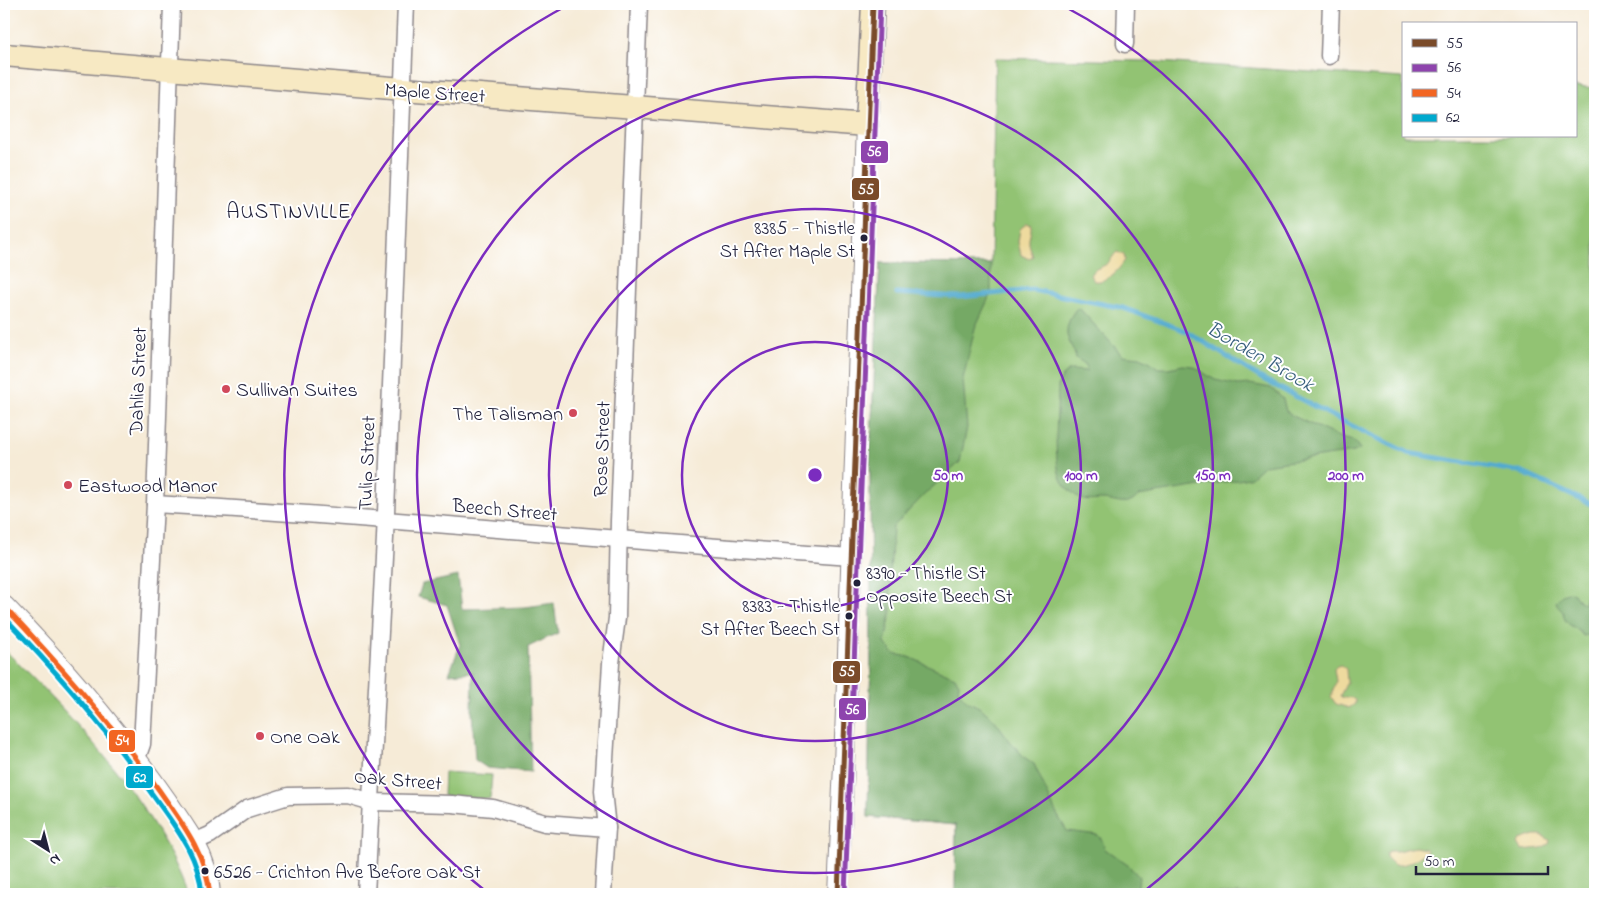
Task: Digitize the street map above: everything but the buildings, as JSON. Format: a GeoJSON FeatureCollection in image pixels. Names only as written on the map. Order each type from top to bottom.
{"type":"FeatureCollection","features":[{"type":"Feature","properties":{"kind":"main road"},"geometry":{"type":"LineString","coordinates":[[867,125],[873,4]]}},
{"type":"Feature","properties":{"kind":"main road","name":"Maple Street"},"geometry":{"type":"LineString","coordinates":[[4,55],[402,89],[867,125]]}},
{"type":"Feature","properties":{"kind":"street","name":"Dahlia Street"},"geometry":{"type":"LineString","coordinates":[[137,758],[142,744],[155,504],[172,4]]}},
{"type":"Feature","properties":{"kind":"street","name":"Tulip Street"},"geometry":{"type":"LineString","coordinates":[[366,894],[386,520],[406,4]]}},
{"type":"Feature","properties":{"kind":"street","name":"Rose Street"},"geometry":{"type":"LineString","coordinates":[[603,894],[607,828],[603,791],[611,663],[618,618],[618,540],[639,4]]}},
{"type":"Feature","properties":{"kind":"street"},"geometry":{"type":"LineString","coordinates":[[1125,44],[1126,4]]}},
{"type":"Feature","properties":{"kind":"street"},"geometry":{"type":"LineString","coordinates":[[1329,56],[1331,4]]}},
{"type":"Feature","properties":{"kind":"street"},"geometry":{"type":"LineString","coordinates":[[838,894],[867,125]]}},
{"type":"Feature","properties":{"kind":"street","name":"Beech Street"},"geometry":{"type":"LineString","coordinates":[[155,504],[386,520],[618,540],[851,557]]}},
{"type":"Feature","properties":{"kind":"street"},"geometry":{"type":"LineString","coordinates":[[4,606],[50,653],[137,758],[194,842],[201,856],[209,882],[210,894]]}},
{"type":"Feature","properties":{"kind":"street","name":"Oak Street"},"geometry":{"type":"LineString","coordinates":[[194,842],[210,835],[247,809],[288,796],[348,795],[372,802],[452,804],[493,808],[545,823],[607,828]]}},
{"type":"Feature","properties":{"kind":"green space"},"geometry":{"type":"Polygon","coordinates":[[[995,58],[1144,61],[1402,78],[1402,138],[1576,138],[1576,86],[1595,88],[1595,894],[955,894],[956,825],[868,817],[871,648],[870,458],[880,263],[991,264],[995,58]]]}},
{"type":"Feature","properties":{"kind":"green space"},"geometry":{"type":"Polygon","coordinates":[[[880,263],[991,264],[991,293],[975,328],[963,379],[967,427],[960,462],[893,527],[890,574],[891,613],[885,643],[894,654],[909,657],[955,677],[959,683],[958,691],[967,701],[979,707],[994,719],[1024,757],[1034,764],[1056,813],[1067,831],[1098,835],[1105,849],[1129,866],[1139,877],[1137,894],[955,894],[956,825],[868,817],[871,648],[870,458],[880,263]]]}},
{"type":"Feature","properties":{"kind":"green space"},"geometry":{"type":"Polygon","coordinates":[[[1077,308],[1081,310],[1122,355],[1140,357],[1158,368],[1183,365],[1193,366],[1215,380],[1238,385],[1250,384],[1271,388],[1283,399],[1286,411],[1293,416],[1341,438],[1354,441],[1360,449],[1354,452],[1264,465],[1250,478],[1138,496],[1126,503],[1083,500],[1070,491],[1062,481],[1056,449],[1058,386],[1063,375],[1070,370],[1087,371],[1086,365],[1076,358],[1067,335],[1069,320],[1077,308]]]}},
{"type":"Feature","properties":{"kind":"green space"},"geometry":{"type":"Polygon","coordinates":[[[458,576],[462,609],[525,607],[554,603],[558,633],[528,647],[531,772],[487,768],[475,760],[472,712],[473,672],[449,674],[460,645],[447,605],[418,597],[422,584],[458,576]]]}},
{"type":"Feature","properties":{"kind":"green space"},"geometry":{"type":"Polygon","coordinates":[[[1570,592],[1574,593],[1578,600],[1584,604],[1587,593],[1595,593],[1595,626],[1590,628],[1588,635],[1583,636],[1568,623],[1563,612],[1558,607],[1556,601],[1562,595],[1570,592]]]}},
{"type":"Feature","properties":{"kind":"green space"},"geometry":{"type":"Polygon","coordinates":[[[4,649],[58,704],[110,762],[154,826],[173,859],[188,894],[4,894],[4,649]]]}},
{"type":"Feature","properties":{"kind":"green space"},"geometry":{"type":"Polygon","coordinates":[[[444,772],[492,775],[490,799],[443,796],[444,772]]]}},
{"type":"Feature","properties":{"kind":"sand"},"geometry":{"type":"Polygon","coordinates":[[[1027,223],[1031,225],[1029,247],[1033,257],[1029,259],[1021,255],[1018,242],[1020,229],[1027,223]]]}},
{"type":"Feature","properties":{"kind":"sand"},"geometry":{"type":"Polygon","coordinates":[[[1117,252],[1124,255],[1125,260],[1119,268],[1108,278],[1094,281],[1090,275],[1092,272],[1108,263],[1117,252]]]}},
{"type":"Feature","properties":{"kind":"sand"},"geometry":{"type":"Polygon","coordinates":[[[1341,665],[1346,669],[1347,682],[1340,696],[1344,698],[1350,697],[1355,700],[1355,704],[1349,708],[1336,704],[1331,697],[1336,681],[1334,669],[1341,665]]]}},
{"type":"Feature","properties":{"kind":"sand"},"geometry":{"type":"Polygon","coordinates":[[[1541,835],[1550,840],[1549,844],[1541,848],[1522,850],[1518,843],[1520,840],[1541,835]]]}},
{"type":"Feature","properties":{"kind":"sand"},"geometry":{"type":"Polygon","coordinates":[[[1415,847],[1426,849],[1427,851],[1408,863],[1394,865],[1386,857],[1389,851],[1415,847]]]}},
{"type":"Feature","properties":{"kind":"waterway","name":"Borden Brook"},"geometry":{"type":"LineString","coordinates":[[897,293],[960,297],[1033,290],[1123,308],[1186,331],[1261,378],[1408,453],[1521,472],[1595,506]]}},
{"type":"Feature","properties":{"kind":"transit line","name":"55"},"geometry":{"type":"LineString","coordinates":[[838,894],[873,4]]}},
{"type":"Feature","properties":{"kind":"transit line","name":"56"},"geometry":{"type":"LineString","coordinates":[[845,894],[880,4]]}},
{"type":"Feature","properties":{"kind":"transit line","name":"54"},"geometry":{"type":"LineString","coordinates":[[4,606],[84,695],[159,790],[184,826],[198,852],[208,879],[210,894]]}},
{"type":"Feature","properties":{"kind":"transit line","name":"62"},"geometry":{"type":"LineString","coordinates":[[4,617],[63,681],[100,725],[169,817],[191,853],[200,880],[202,894]]}},
{"type":"Feature","properties":{"kind":"place","name":"8385 - Thistle St After Maple St"},"geometry":{"type":"Point","coordinates":[864,238]}},
{"type":"Feature","properties":{"kind":"place","name":"Sullivan Suites"},"geometry":{"type":"Point","coordinates":[226,389]}},
{"type":"Feature","properties":{"kind":"place","name":"The Talisman"},"geometry":{"type":"Point","coordinates":[573,413]}},
{"type":"Feature","properties":{"kind":"place","name":"Eastwood Manor"},"geometry":{"type":"Point","coordinates":[68,485]}},
{"type":"Feature","properties":{"kind":"place","name":"8390 - Thistle St Opposite Beech St"},"geometry":{"type":"Point","coordinates":[857,583]}},
{"type":"Feature","properties":{"kind":"place","name":"8383 - Thistle St After Beech St"},"geometry":{"type":"Point","coordinates":[849,616]}},
{"type":"Feature","properties":{"kind":"place","name":"One Oak"},"geometry":{"type":"Point","coordinates":[260,736]}},
{"type":"Feature","properties":{"kind":"place","name":"6526 - Crichton Ave Before Oak St"},"geometry":{"type":"Point","coordinates":[205,871]}},
{"type":"Feature","properties":{"kind":"district","name":"AUSTINVILLE"},"geometry":{"type":"Point","coordinates":[289,211]}}]}
